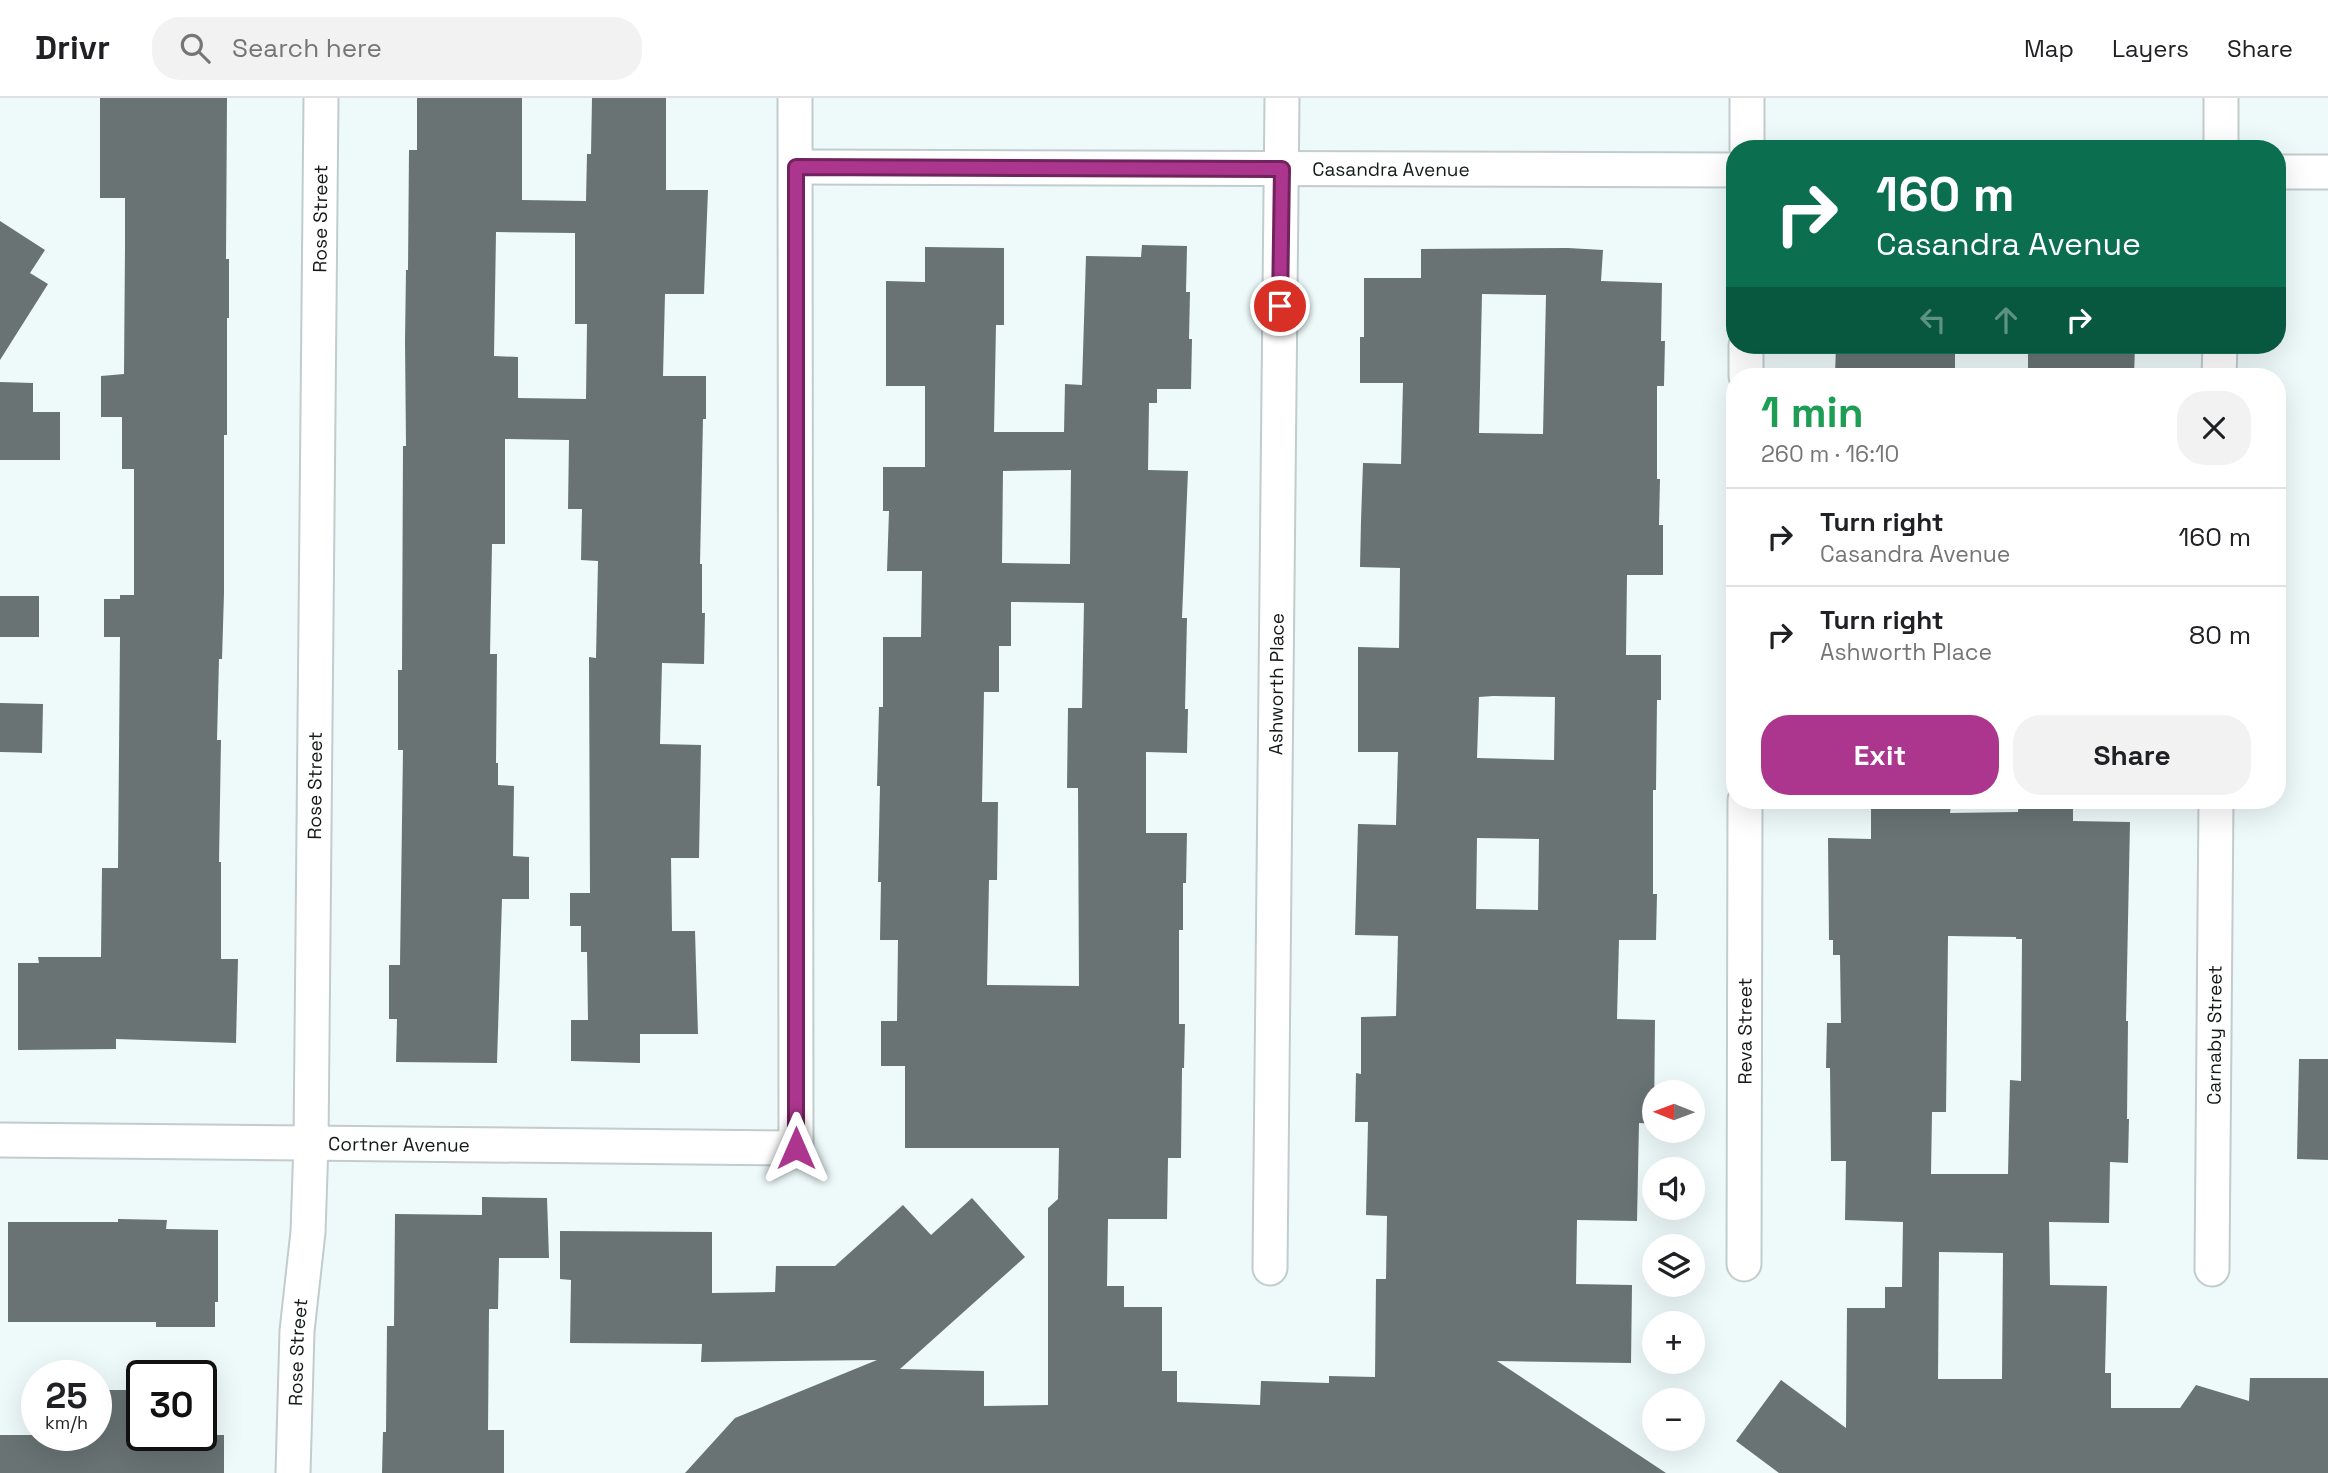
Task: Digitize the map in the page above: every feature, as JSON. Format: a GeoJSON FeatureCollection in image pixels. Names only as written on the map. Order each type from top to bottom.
{"type":"FeatureCollection","features":[{"type":"Feature","properties":{"kind":"street","name":"Rose Street"},"geometry":{"type":"LineString","coordinates":[[293,1473],[297,1331],[308,1232],[310,1143],[321,98]]}},
{"type":"Feature","properties":{"kind":"street"},"geometry":{"type":"LineString","coordinates":[[795,98],[796,167]]}},
{"type":"Feature","properties":{"kind":"street","name":"Ashworth Place"},"geometry":{"type":"LineString","coordinates":[[1270,1268],[1282,98]]}},
{"type":"Feature","properties":{"kind":"street"},"geometry":{"type":"LineString","coordinates":[[1747,98],[1747,140]]}},
{"type":"Feature","properties":{"kind":"street"},"geometry":{"type":"LineString","coordinates":[[2221,98],[2221,140]]}},
{"type":"Feature","properties":{"kind":"street","name":"Cortner Avenue"},"geometry":{"type":"LineString","coordinates":[[0,1140],[796,1148],[796,167]]}},
{"type":"Feature","properties":{"kind":"street","name":"Casandra Avenue"},"geometry":{"type":"LineString","coordinates":[[796,167],[1726,170]]}},
{"type":"Feature","properties":{"kind":"street"},"geometry":{"type":"LineString","coordinates":[[2286,172],[2328,172]]}},
{"type":"Feature","properties":{"kind":"street","name":"Reva Street"},"geometry":{"type":"LineString","coordinates":[[1744,1264],[1745,809]]}},
{"type":"Feature","properties":{"kind":"street","name":"Carnaby Street"},"geometry":{"type":"LineString","coordinates":[[2212,1269],[2216,809]]}},
{"type":"Feature","properties":{"kind":"building"},"geometry":{"type":"Polygon","coordinates":[[[100,98],[227,98],[226,259],[229,259],[229,318],[227,435],[224,435],[224,593],[217,740],[221,740],[221,959],[238,959],[236,1043],[116,1039],[116,1049],[18,1050],[18,963],[39,963],[38,957],[101,957],[102,868],[118,868],[120,637],[104,637],[104,599],[120,599],[120,595],[134,595],[134,469],[122,469],[122,417],[101,417],[101,376],[124,374],[125,198],[100,198],[100,98]]]}},
{"type":"Feature","properties":{"kind":"building"},"geometry":{"type":"Polygon","coordinates":[[[417,98],[522,98],[522,200],[586,201],[587,154],[591,154],[592,98],[666,98],[666,190],[708,190],[704,294],[665,294],[663,376],[706,376],[700,564],[702,613],[705,613],[704,664],[662,663],[660,744],[701,745],[699,858],[671,858],[672,931],[695,931],[698,1034],[640,1034],[640,1063],[571,1061],[571,1020],[588,1020],[587,952],[581,952],[581,926],[570,926],[570,893],[590,893],[589,657],[596,658],[598,561],[581,560],[582,509],[568,509],[569,440],[505,439],[505,544],[492,544],[490,654],[497,654],[498,785],[514,786],[513,856],[529,857],[529,899],[502,899],[497,1063],[396,1062],[397,1019],[389,1019],[389,965],[400,965],[403,750],[398,750],[398,670],[402,670],[406,270],[409,150],[417,150],[417,98]],[[496,232],[494,356],[518,357],[518,398],[586,399],[587,324],[575,324],[575,233],[496,232]]]}},
{"type":"Feature","properties":{"kind":"building"},"geometry":{"type":"Polygon","coordinates":[[[0,221],[45,250],[30,273],[48,284],[0,360],[0,221]]]}},
{"type":"Feature","properties":{"kind":"building"},"geometry":{"type":"Polygon","coordinates":[[[1142,245],[1187,246],[1186,292],[1190,292],[1189,339],[1192,339],[1191,389],[1157,389],[1157,403],[1149,403],[1148,470],[1188,471],[1182,618],[1187,618],[1187,753],[1146,752],[1146,833],[1187,833],[1183,930],[1179,930],[1179,1024],[1185,1024],[1181,1158],[1168,1158],[1167,1219],[1108,1219],[1107,1286],[1124,1286],[1124,1307],[1162,1307],[1162,1371],[1177,1371],[1177,1402],[1260,1405],[1261,1381],[1329,1383],[1329,1376],[1375,1377],[1376,1279],[1386,1279],[1387,1216],[1366,1215],[1368,1122],[1355,1122],[1356,1073],[1361,1074],[1361,1017],[1396,1016],[1398,936],[1355,935],[1358,824],[1396,825],[1398,752],[1358,752],[1358,647],[1399,648],[1400,568],[1360,567],[1361,521],[1363,463],[1401,464],[1403,383],[1360,383],[1360,337],[1364,337],[1364,278],[1421,278],[1421,249],[1568,248],[1603,250],[1601,281],[1662,283],[1661,341],[1665,341],[1664,386],[1657,386],[1657,479],[1660,479],[1659,525],[1663,525],[1663,575],[1627,575],[1626,655],[1661,655],[1661,700],[1657,700],[1656,790],[1653,790],[1656,940],[1619,940],[1617,1019],[1655,1020],[1654,1080],[1642,1080],[1637,1221],[1577,1220],[1576,1284],[1632,1285],[1631,1363],[1497,1361],[1666,1473],[685,1473],[735,1418],[877,1360],[701,1362],[702,1344],[570,1343],[571,1280],[560,1279],[560,1231],[712,1232],[712,1293],[775,1292],[776,1266],[835,1266],[903,1205],[931,1235],[972,1198],[1025,1257],[900,1369],[984,1371],[984,1406],[1048,1405],[1048,1208],[1058,1199],[1059,1148],[905,1148],[905,1066],[881,1066],[881,1021],[897,1021],[898,940],[880,940],[880,786],[877,786],[879,707],[883,707],[883,637],[921,637],[922,571],[887,571],[889,511],[883,511],[883,467],[925,467],[925,386],[886,386],[886,281],[925,282],[925,247],[1004,248],[1004,325],[996,325],[994,432],[1064,432],[1065,384],[1082,385],[1086,256],[1141,257],[1142,245]],[[1482,294],[1479,433],[1543,434],[1546,295],[1482,294]],[[1071,470],[1003,471],[1002,563],[1070,564],[1071,470]],[[1011,602],[1011,646],[999,646],[999,692],[984,692],[982,802],[998,802],[997,880],[989,880],[987,985],[1079,986],[1078,788],[1067,788],[1068,708],[1082,708],[1084,603],[1011,602]],[[1479,697],[1477,758],[1554,760],[1555,697],[1479,697]],[[1477,838],[1476,909],[1538,910],[1539,839],[1477,838]]]}},
{"type":"Feature","properties":{"kind":"building"},"geometry":{"type":"Polygon","coordinates":[[[1836,354],[1955,354],[1955,368],[1835,368],[1836,354]]]}},
{"type":"Feature","properties":{"kind":"building"},"geometry":{"type":"Polygon","coordinates":[[[2028,354],[2135,354],[2134,368],[2028,368],[2028,354]]]}},
{"type":"Feature","properties":{"kind":"building"},"geometry":{"type":"Polygon","coordinates":[[[0,382],[33,383],[33,412],[60,412],[60,460],[0,460],[0,382]]]}},
{"type":"Feature","properties":{"kind":"building"},"geometry":{"type":"Polygon","coordinates":[[[0,596],[39,596],[39,637],[0,637],[0,596]]]}},
{"type":"Feature","properties":{"kind":"building"},"geometry":{"type":"Polygon","coordinates":[[[0,703],[43,704],[42,753],[0,752],[0,703]]]}},
{"type":"Feature","properties":{"kind":"building"},"geometry":{"type":"Polygon","coordinates":[[[1871,809],[1950,809],[1950,813],[2073,809],[2073,821],[2130,822],[2126,1021],[2128,1163],[2110,1162],[2109,1223],[2049,1222],[2050,1285],[2107,1286],[2105,1373],[2111,1373],[2111,1408],[2180,1408],[2196,1385],[2249,1401],[2250,1378],[2328,1378],[2328,1473],[1779,1473],[1736,1441],[1781,1380],[1846,1428],[1847,1308],[1885,1308],[1885,1287],[1902,1287],[1903,1222],[1845,1220],[1846,1161],[1831,1161],[1830,1068],[1826,1068],[1827,1023],[1841,1023],[1840,955],[1833,955],[1833,940],[1829,940],[1828,838],[1871,839],[1871,809]],[[1948,936],[1946,1112],[1932,1112],[1931,1174],[2008,1174],[2010,1080],[2021,1081],[2022,939],[1948,936]],[[1939,1252],[1938,1379],[2002,1379],[2003,1253],[1939,1252]]]}},
{"type":"Feature","properties":{"kind":"building"},"geometry":{"type":"Polygon","coordinates":[[[2299,1059],[2328,1059],[2328,1160],[2297,1159],[2299,1059]]]}},
{"type":"Feature","properties":{"kind":"building"},"geometry":{"type":"Polygon","coordinates":[[[482,1197],[547,1198],[549,1258],[499,1258],[498,1309],[489,1309],[488,1430],[504,1430],[504,1473],[382,1473],[383,1432],[386,1432],[387,1326],[394,1326],[395,1214],[482,1215],[482,1197]]]}},
{"type":"Feature","properties":{"kind":"building"},"geometry":{"type":"Polygon","coordinates":[[[118,1219],[167,1220],[166,1229],[218,1230],[218,1302],[215,1302],[215,1327],[156,1327],[156,1322],[8,1322],[8,1222],[118,1222],[118,1219]]]}},
{"type":"Feature","properties":{"kind":"building"},"geometry":{"type":"Polygon","coordinates":[[[112,1390],[126,1390],[126,1451],[217,1451],[217,1435],[224,1435],[224,1473],[0,1473],[0,1435],[21,1435],[21,1451],[112,1451],[112,1390]]]}},
{"type":"Feature","properties":{"kind":"route"},"geometry":{"type":"LineString","coordinates":[[796,1148],[796,167],[1282,169],[1280,306]]}}]}
